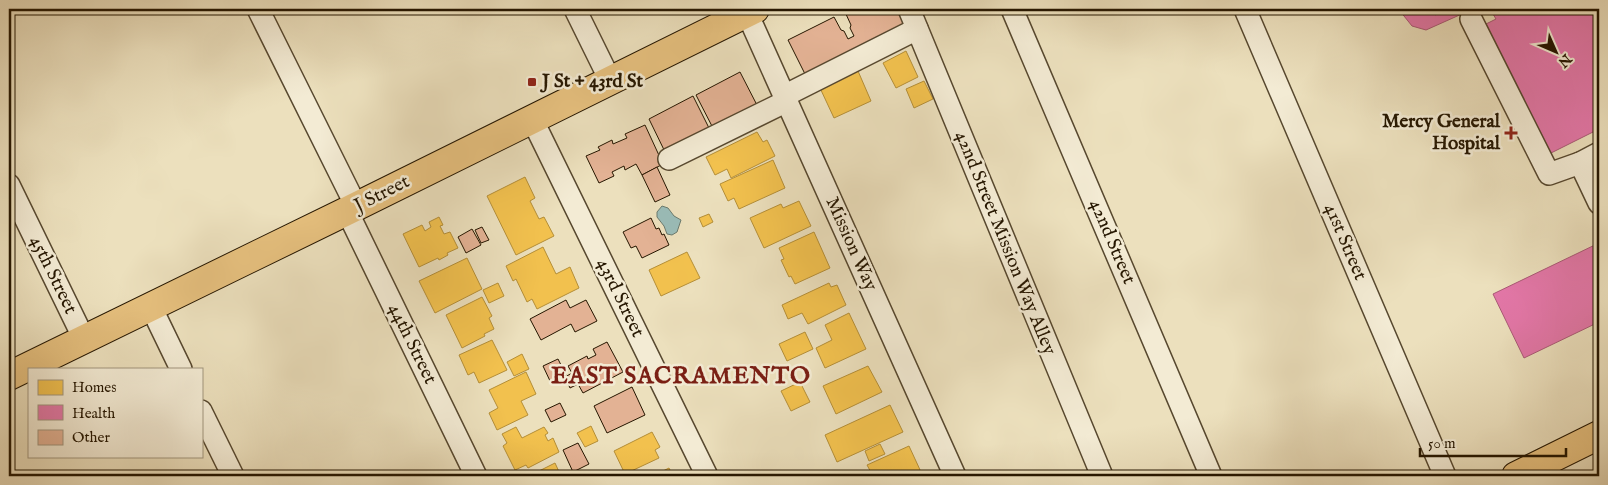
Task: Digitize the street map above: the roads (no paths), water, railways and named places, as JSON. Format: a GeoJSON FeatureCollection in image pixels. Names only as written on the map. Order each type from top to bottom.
{"type":"FeatureCollection","features":[{"type":"Feature","properties":{"kind":"main road","name":"J Street"},"geometry":{"type":"LineString","coordinates":[[9,376],[352,209],[751,11]]}},
{"type":"Feature","properties":{"kind":"main road"},"geometry":{"type":"LineString","coordinates":[[1516,476],[1599,435]]}},
{"type":"Feature","properties":{"kind":"street","name":"44th Street"},"geometry":{"type":"LineString","coordinates":[[258,9],[476,476]]}},
{"type":"Feature","properties":{"kind":"street"},"geometry":{"type":"LineString","coordinates":[[575,9],[610,80]]}},
{"type":"Feature","properties":{"kind":"street","name":"42nd Street Mission Way Alley"},"geometry":{"type":"LineString","coordinates":[[909,9],[1102,476]]}},
{"type":"Feature","properties":{"kind":"street","name":"42nd Street"},"geometry":{"type":"LineString","coordinates":[[1012,9],[1211,476]]}},
{"type":"Feature","properties":{"kind":"street","name":"41st Street"},"geometry":{"type":"LineString","coordinates":[[1245,9],[1445,476]]}},
{"type":"Feature","properties":{"kind":"street","name":"Mission Way"},"geometry":{"type":"LineString","coordinates":[[751,11],[786,98],[955,476]]}},
{"type":"Feature","properties":{"kind":"street"},"geometry":{"type":"LineString","coordinates":[[1471,19],[1549,174],[1580,163],[1599,153]]}},
{"type":"Feature","properties":{"kind":"street"},"geometry":{"type":"LineString","coordinates":[[669,159],[917,30]]}},
{"type":"Feature","properties":{"kind":"street","name":"43rd Street"},"geometry":{"type":"LineString","coordinates":[[532,119],[707,476]]}},
{"type":"Feature","properties":{"kind":"street"},"geometry":{"type":"LineString","coordinates":[[1580,163],[1599,203]]}},
{"type":"Feature","properties":{"kind":"street","name":"45th Street"},"geometry":{"type":"LineString","coordinates":[[9,185],[84,339]]}},
{"type":"Feature","properties":{"kind":"street"},"geometry":{"type":"LineString","coordinates":[[150,306],[181,368]]}},
{"type":"Feature","properties":{"kind":"street"},"geometry":{"type":"LineString","coordinates":[[202,413],[233,476]]}},
{"type":"Feature","properties":{"kind":"water"},"geometry":{"type":"Polygon","coordinates":[[[662,206],[668,208],[674,216],[681,220],[677,232],[672,235],[667,234],[657,217],[657,212],[662,206]]]}},
{"type":"Feature","properties":{"kind":"place","name":"J St + 43rd St"},"geometry":{"type":"Point","coordinates":[532,82]}},
{"type":"Feature","properties":{"kind":"place","name":"Mercy General Hospital"},"geometry":{"type":"Point","coordinates":[1511,133]}},
{"type":"Feature","properties":{"kind":"district","name":"EAST SACRAMENTO"},"geometry":{"type":"Point","coordinates":[681,376]}}]}
